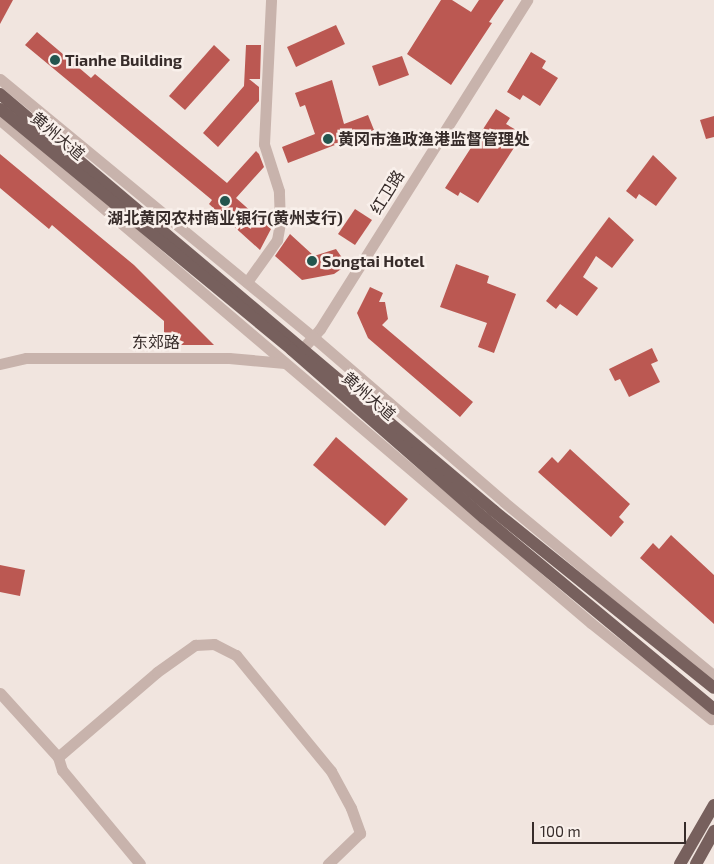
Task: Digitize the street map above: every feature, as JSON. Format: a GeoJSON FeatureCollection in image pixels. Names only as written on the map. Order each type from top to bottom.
{"type":"FeatureCollection","features":[{"type":"Feature","properties":{"kind":"main road","name":"黄州大道"},"geometry":{"type":"LineString","coordinates":[[0,94],[494,511],[713,683]]}},
{"type":"Feature","properties":{"kind":"main road","name":"黄州大道"},"geometry":{"type":"LineString","coordinates":[[0,109],[312,367],[484,518],[699,697],[713,718]]}},
{"type":"Feature","properties":{"kind":"main road"},"geometry":{"type":"LineString","coordinates":[[680,864],[714,805]]}},
{"type":"Feature","properties":{"kind":"main road"},"geometry":{"type":"LineString","coordinates":[[696,864],[714,830]]}},
{"type":"Feature","properties":{"kind":"street"},"geometry":{"type":"LineString","coordinates":[[247,282],[277,240],[280,223],[279,191],[264,144],[271,0]]}},
{"type":"Feature","properties":{"kind":"street","name":"红卫路"},"geometry":{"type":"LineString","coordinates":[[303,348],[313,337],[527,0]]}},
{"type":"Feature","properties":{"kind":"street"},"geometry":{"type":"LineString","coordinates":[[0,79],[313,337],[713,683]]}},
{"type":"Feature","properties":{"kind":"street"},"geometry":{"type":"LineString","coordinates":[[0,120],[591,623],[713,718]]}},
{"type":"Feature","properties":{"kind":"street","name":"东郊路"},"geometry":{"type":"LineString","coordinates":[[0,364],[26,358],[200,358],[286,363],[312,367]]}},
{"type":"Feature","properties":{"kind":"street"},"geometry":{"type":"LineString","coordinates":[[58,758],[157,672],[195,645],[214,644],[236,655],[331,771],[351,808],[360,833],[328,864]]}},
{"type":"Feature","properties":{"kind":"street"},"geometry":{"type":"LineString","coordinates":[[0,693],[58,758],[62,770],[140,864]]}},
{"type":"Feature","properties":{"kind":"building"},"geometry":{"type":"Polygon","coordinates":[[[0,0],[13,0],[0,24],[0,0]]]}},
{"type":"Feature","properties":{"kind":"building"},"geometry":{"type":"Polygon","coordinates":[[[441,0],[452,0],[471,12],[479,0],[504,0],[489,22],[492,23],[451,85],[407,54],[441,0]]]}},
{"type":"Feature","properties":{"kind":"building"},"geometry":{"type":"Polygon","coordinates":[[[336,25],[345,44],[296,67],[287,47],[336,25]]]}},
{"type":"Feature","properties":{"kind":"building"},"geometry":{"type":"Polygon","coordinates":[[[37,32],[91,78],[95,74],[227,183],[256,151],[264,167],[236,198],[271,229],[260,250],[209,204],[212,200],[25,45],[37,32]]]}},
{"type":"Feature","properties":{"kind":"building"},"geometry":{"type":"Polygon","coordinates":[[[214,45],[230,60],[185,110],[169,96],[214,45]]]}},
{"type":"Feature","properties":{"kind":"building"},"geometry":{"type":"Polygon","coordinates":[[[246,45],[261,45],[260,79],[249,79],[259,87],[259,101],[218,147],[203,133],[244,86],[246,45]]]}},
{"type":"Feature","properties":{"kind":"building"},"geometry":{"type":"Polygon","coordinates":[[[531,52],[546,61],[542,68],[558,78],[540,106],[523,95],[520,100],[507,92],[531,52]]]}},
{"type":"Feature","properties":{"kind":"building"},"geometry":{"type":"Polygon","coordinates":[[[402,56],[409,75],[379,86],[372,66],[402,56]]]}},
{"type":"Feature","properties":{"kind":"building"},"geometry":{"type":"Polygon","coordinates":[[[332,80],[344,124],[368,115],[374,130],[288,163],[282,147],[315,134],[305,105],[300,107],[295,93],[332,80]]]}},
{"type":"Feature","properties":{"kind":"building"},"geometry":{"type":"Polygon","coordinates":[[[496,109],[510,118],[506,124],[523,134],[478,203],[460,192],[458,196],[445,188],[496,109]]]}},
{"type":"Feature","properties":{"kind":"building"},"geometry":{"type":"Polygon","coordinates":[[[714,116],[714,137],[706,139],[700,120],[714,116]]]}},
{"type":"Feature","properties":{"kind":"building"},"geometry":{"type":"Polygon","coordinates":[[[0,154],[134,265],[214,345],[164,345],[164,321],[52,225],[49,229],[0,188],[0,154]]]}},
{"type":"Feature","properties":{"kind":"building"},"geometry":{"type":"Polygon","coordinates":[[[653,155],[677,178],[656,206],[639,194],[636,199],[626,191],[653,155]]]}},
{"type":"Feature","properties":{"kind":"building"},"geometry":{"type":"Polygon","coordinates":[[[355,209],[372,220],[355,245],[338,234],[355,209]]]}},
{"type":"Feature","properties":{"kind":"building"},"geometry":{"type":"Polygon","coordinates":[[[609,217],[634,240],[612,268],[596,256],[583,277],[598,288],[577,316],[560,304],[556,309],[546,301],[609,217]]]}},
{"type":"Feature","properties":{"kind":"building","name":"Songtai Hotel"},"geometry":{"type":"Polygon","coordinates":[[[290,234],[314,256],[336,249],[347,265],[334,274],[302,280],[275,256],[290,234]]]}},
{"type":"Feature","properties":{"kind":"building"},"geometry":{"type":"Polygon","coordinates":[[[456,264],[489,276],[487,283],[516,294],[494,353],[478,347],[487,323],[440,307],[456,264]]]}},
{"type":"Feature","properties":{"kind":"building"},"geometry":{"type":"Polygon","coordinates":[[[370,287],[383,293],[379,302],[385,302],[388,319],[382,325],[473,402],[460,417],[368,338],[357,313],[370,287]]]}},
{"type":"Feature","properties":{"kind":"building"},"geometry":{"type":"Polygon","coordinates":[[[652,348],[658,361],[651,364],[660,382],[629,397],[620,379],[615,381],[609,369],[652,348]]]}},
{"type":"Feature","properties":{"kind":"building"},"geometry":{"type":"Polygon","coordinates":[[[336,437],[408,499],[385,526],[313,465],[336,437]]]}},
{"type":"Feature","properties":{"kind":"building"},"geometry":{"type":"Polygon","coordinates":[[[570,449],[630,504],[619,517],[624,522],[611,537],[538,472],[552,457],[558,463],[570,449]]]}},
{"type":"Feature","properties":{"kind":"building"},"geometry":{"type":"Polygon","coordinates":[[[671,535],[714,575],[714,624],[640,558],[653,543],[659,549],[671,535]]]}},
{"type":"Feature","properties":{"kind":"building"},"geometry":{"type":"Polygon","coordinates":[[[0,565],[25,570],[20,596],[0,592],[0,565]]]}},
{"type":"Feature","properties":{"kind":"place","name":"Tianhe Building"},"geometry":{"type":"Point","coordinates":[55,60]}},
{"type":"Feature","properties":{"kind":"place","name":"黄冈市渔政渔港监督管理处"},"geometry":{"type":"Point","coordinates":[328,139]}},
{"type":"Feature","properties":{"kind":"place","name":"湖北黄冈农村商业银行(黄州支行)"},"geometry":{"type":"Point","coordinates":[225,201]}},
{"type":"Feature","properties":{"kind":"place","name":"Songtai Hotel"},"geometry":{"type":"Point","coordinates":[312,261]}}]}
